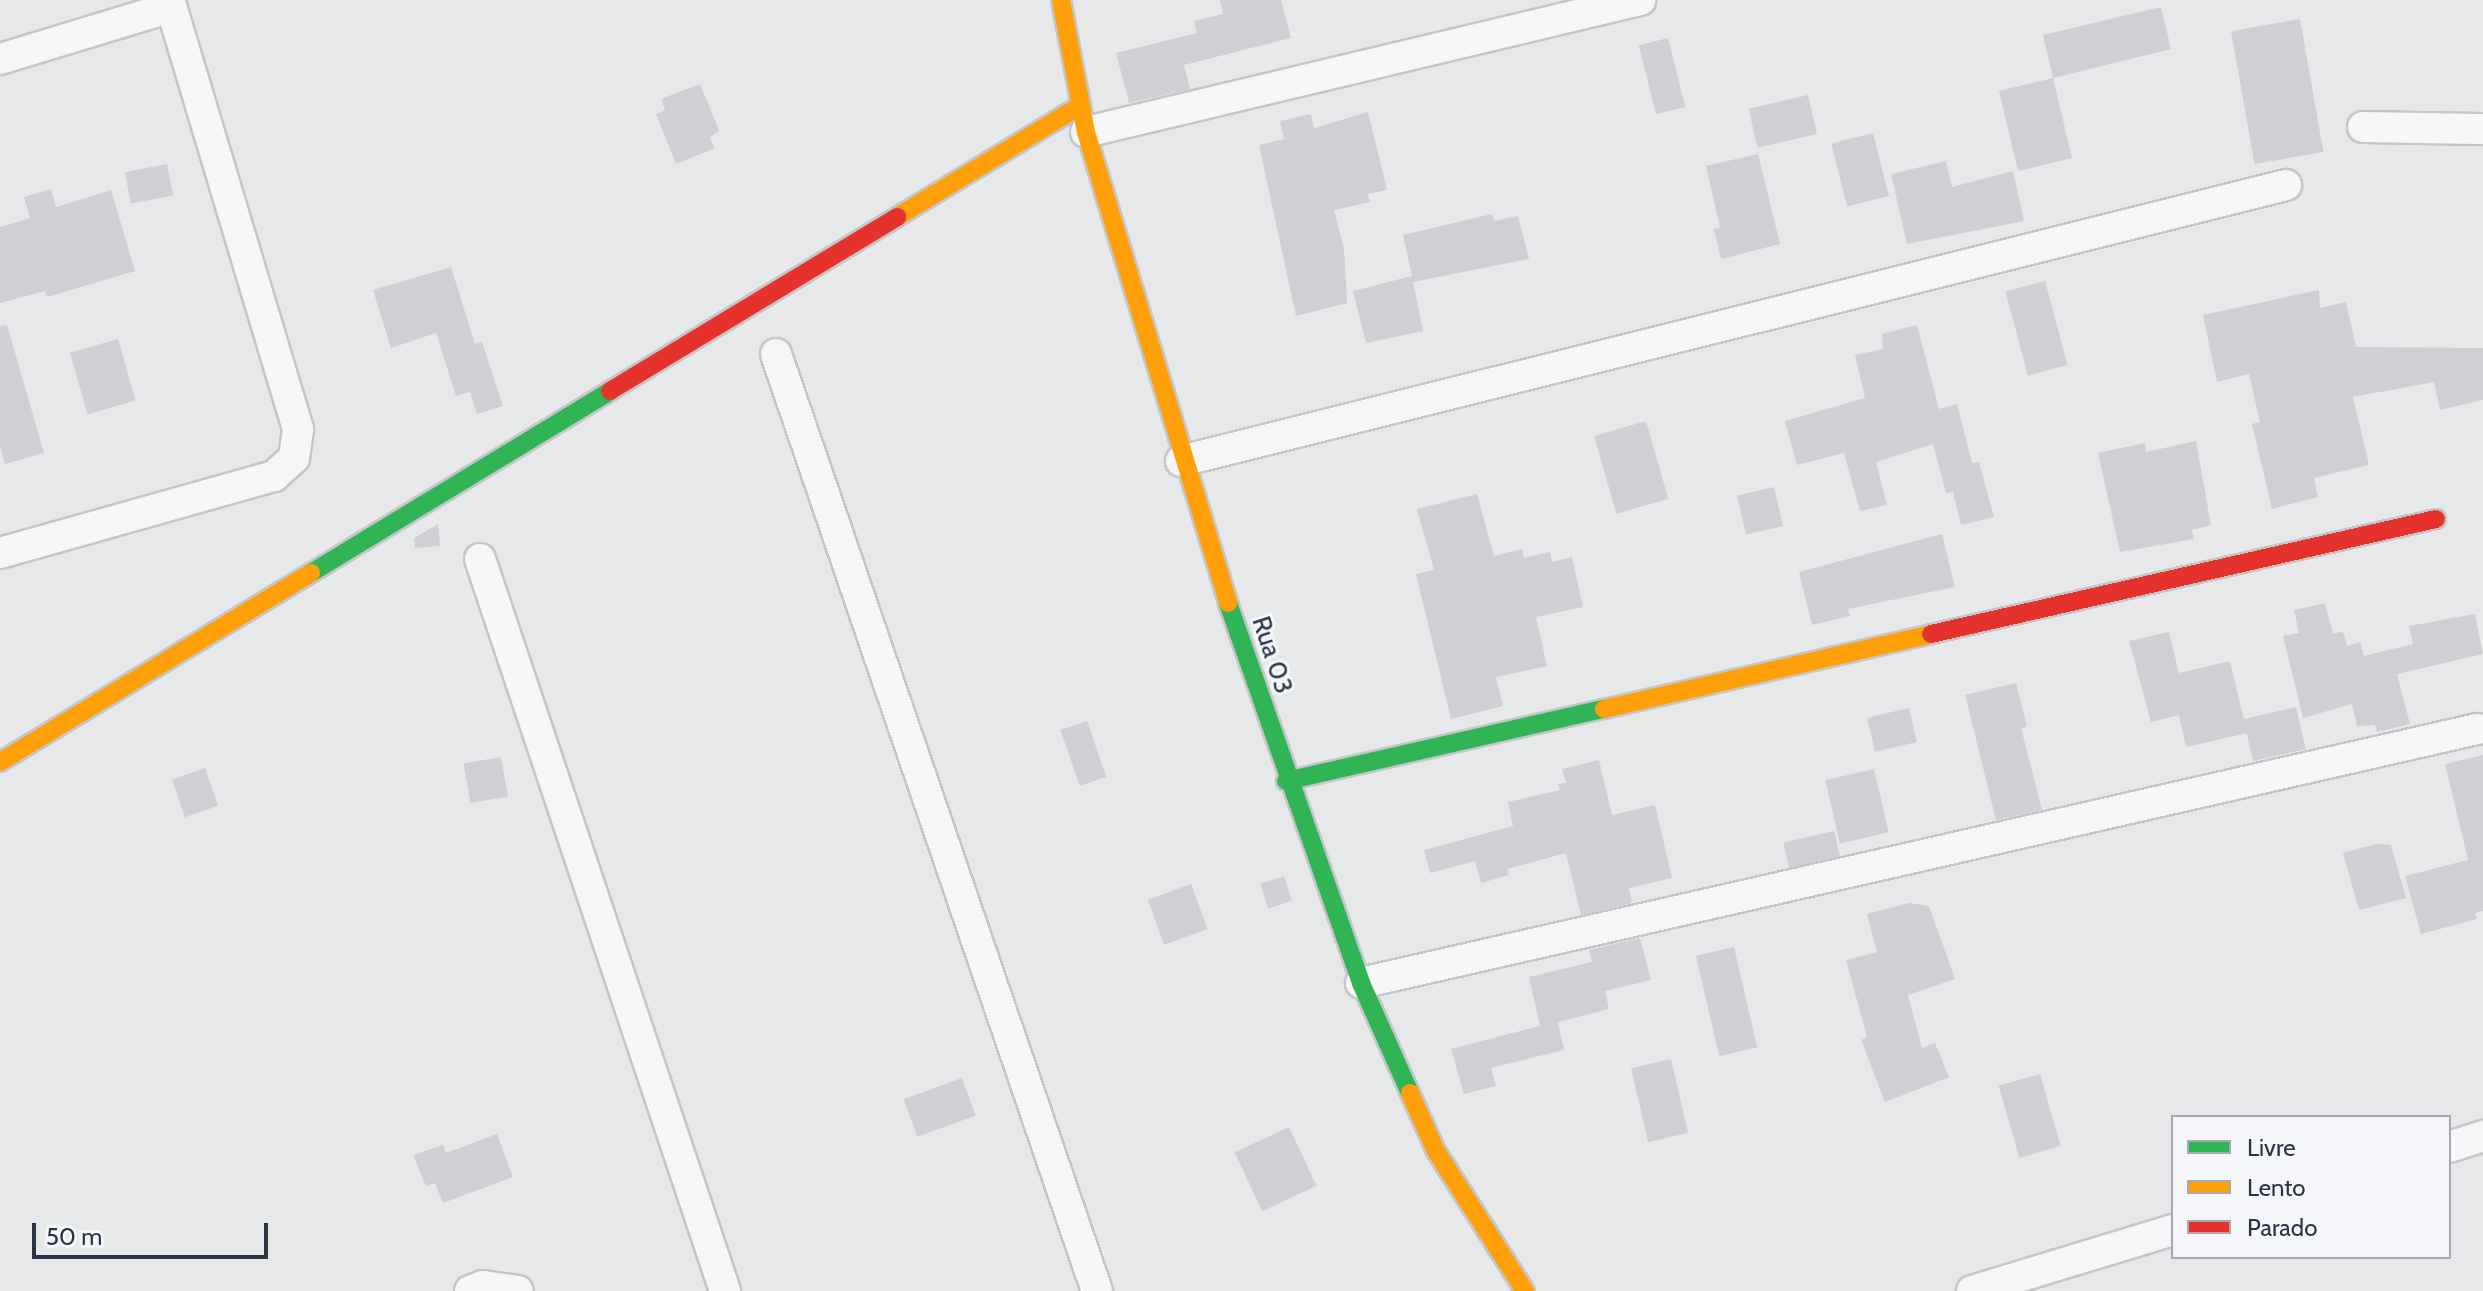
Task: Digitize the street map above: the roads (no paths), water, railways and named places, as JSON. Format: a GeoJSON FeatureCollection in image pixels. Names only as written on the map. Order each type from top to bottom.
{"type":"FeatureCollection","features":[{"type":"Feature","properties":{"kind":"street","name":"Rua 03"},"geometry":{"type":"LineString","coordinates":[[1061,0],[1084,119],[1181,461],[1286,781],[1361,983],[1436,1151],[1525,1291]]}},
{"type":"Feature","properties":{"kind":"street"},"geometry":{"type":"LineString","coordinates":[[0,762],[1084,119],[1640,0]]}},
{"type":"Feature","properties":{"kind":"street"},"geometry":{"type":"LineString","coordinates":[[0,59],[170,4],[298,429],[294,458],[274,476],[0,553]]}},
{"type":"Feature","properties":{"kind":"street"},"geometry":{"type":"LineString","coordinates":[[2363,127],[2483,129]]}},
{"type":"Feature","properties":{"kind":"street"},"geometry":{"type":"LineString","coordinates":[[1181,461],[2286,185]]}},
{"type":"Feature","properties":{"kind":"street"},"geometry":{"type":"LineString","coordinates":[[776,354],[1097,1291]]}},
{"type":"Feature","properties":{"kind":"street"},"geometry":{"type":"LineString","coordinates":[[1286,781],[2436,519]]}},
{"type":"Feature","properties":{"kind":"street"},"geometry":{"type":"LineString","coordinates":[[480,559],[725,1291]]}},
{"type":"Feature","properties":{"kind":"street"},"geometry":{"type":"LineString","coordinates":[[1361,983],[2477,729]]}},
{"type":"Feature","properties":{"kind":"street"},"geometry":{"type":"LineString","coordinates":[[2451,1146],[2483,1136]]}},
{"type":"Feature","properties":{"kind":"street"},"geometry":{"type":"LineString","coordinates":[[1972,1291],[2171,1231]]}},
{"type":"Feature","properties":{"kind":"street"},"geometry":{"type":"LineString","coordinates":[[470,1291],[483,1286],[518,1291]]}}]}
